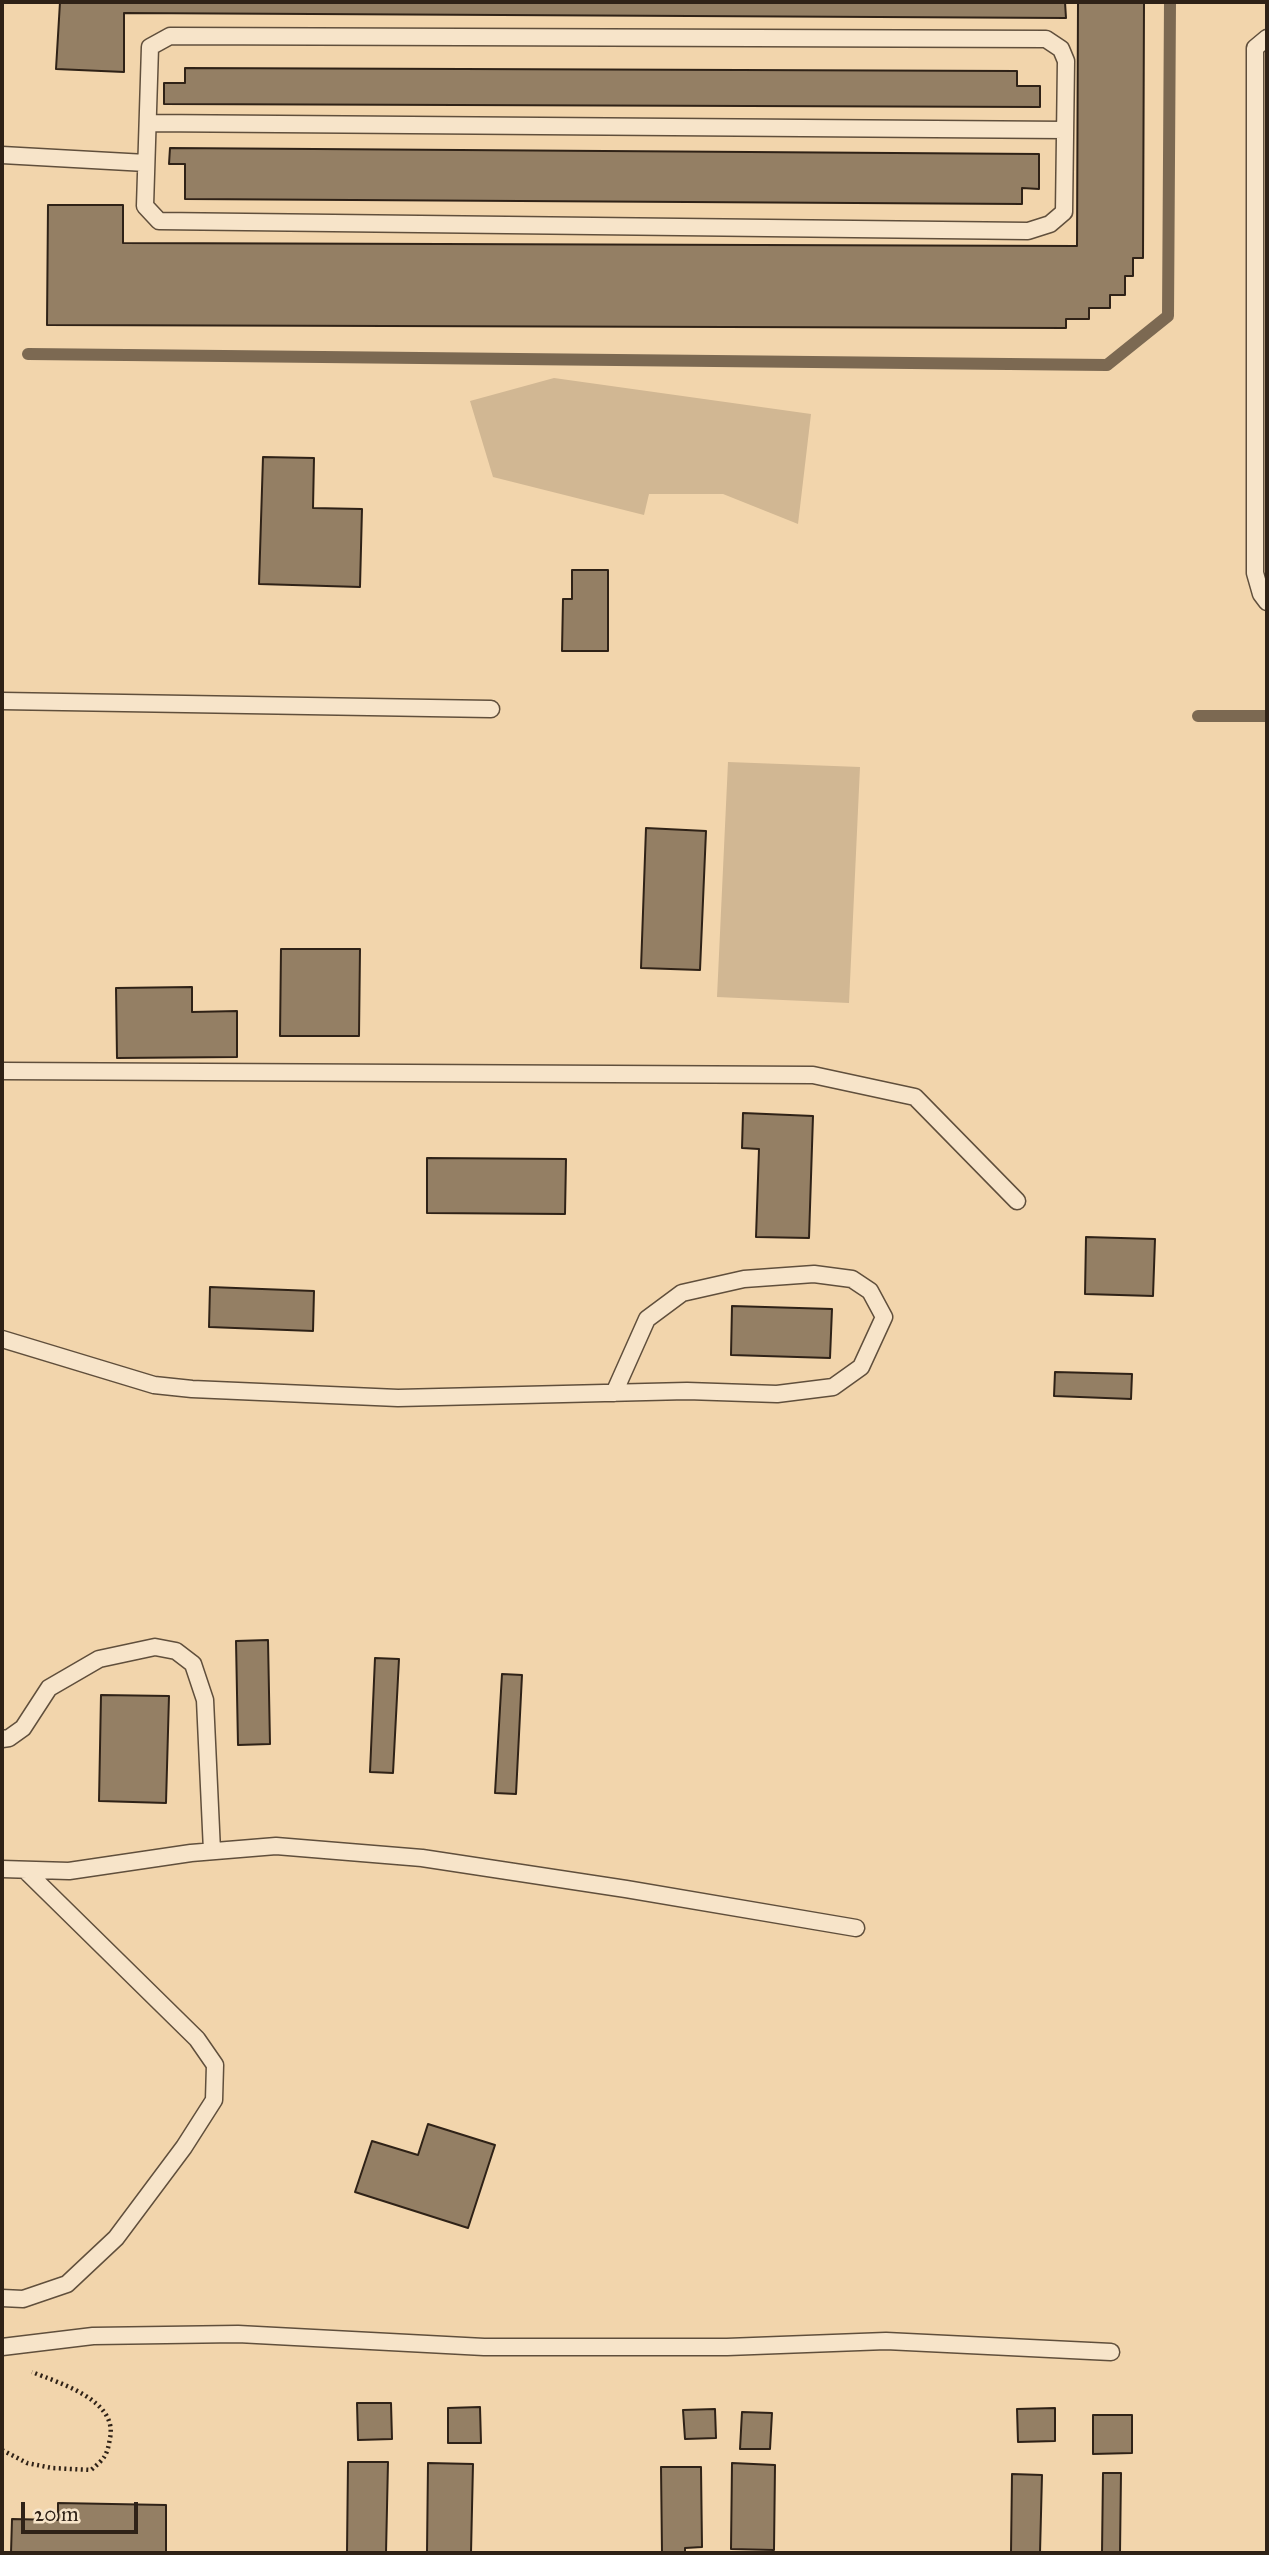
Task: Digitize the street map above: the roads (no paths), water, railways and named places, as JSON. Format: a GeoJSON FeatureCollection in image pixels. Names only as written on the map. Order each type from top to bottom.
{"type":"FeatureCollection","features":[{"type":"Feature","properties":{"kind":"lane"},"geometry":{"type":"LineString","coordinates":[[170,36],[1046,38],[1061,49],[1066,61],[1065,130],[1064,212],[1050,224],[1028,231],[159,221],[145,206],[150,47],[170,36]]}},
{"type":"Feature","properties":{"kind":"lane"},"geometry":{"type":"LineString","coordinates":[[1267,38],[1255,48],[1255,573],[1261,594],[1267,602]]}},
{"type":"Feature","properties":{"kind":"lane"},"geometry":{"type":"LineString","coordinates":[[1255,74],[1267,91]]}},
{"type":"Feature","properties":{"kind":"lane"},"geometry":{"type":"LineString","coordinates":[[148,123],[1065,130]]}},
{"type":"Feature","properties":{"kind":"lane"},"geometry":{"type":"LineString","coordinates":[[2,155],[146,163]]}},
{"type":"Feature","properties":{"kind":"lane"},"geometry":{"type":"LineString","coordinates":[[1255,289],[1267,277]]}},
{"type":"Feature","properties":{"kind":"lane"},"geometry":{"type":"LineString","coordinates":[[2,701],[491,709]]}},
{"type":"Feature","properties":{"kind":"lane"},"geometry":{"type":"LineString","coordinates":[[2,1071],[813,1075],[915,1097],[1017,1201]]}},
{"type":"Feature","properties":{"kind":"lane"},"geometry":{"type":"LineString","coordinates":[[2,1339],[154,1385],[192,1389],[398,1398],[614,1393],[687,1391],[777,1394],[833,1387],[861,1367],[884,1318],[870,1291],[852,1279],[814,1274],[744,1279],[682,1293],[647,1320],[614,1393]]}},
{"type":"Feature","properties":{"kind":"lane"},"geometry":{"type":"LineString","coordinates":[[2,1739],[9,1738],[23,1728],[50,1688],[99,1659],[155,1647],[176,1651],[193,1664],[205,1700],[212,1851]]}},
{"type":"Feature","properties":{"kind":"lane"},"geometry":{"type":"LineString","coordinates":[[2,1869],[69,1871],[212,1851],[276,1846],[422,1858],[856,1928]]}},
{"type":"Feature","properties":{"kind":"lane"},"geometry":{"type":"LineString","coordinates":[[2,2298],[23,2299],[67,2284],[116,2238],[184,2147],[214,2100],[215,2065],[197,2039],[25,1870]]}},
{"type":"Feature","properties":{"kind":"lane"},"geometry":{"type":"LineString","coordinates":[[2,2347],[93,2336],[238,2334],[484,2347],[727,2347],[886,2341],[1111,2352]]}},
{"type":"Feature","properties":{"kind":"waterway"},"geometry":{"type":"LineString","coordinates":[[28,354],[1107,365],[1168,316],[1170,2]]}},
{"type":"Feature","properties":{"kind":"waterway"},"geometry":{"type":"LineString","coordinates":[[1198,716],[1267,716]]}}]}
